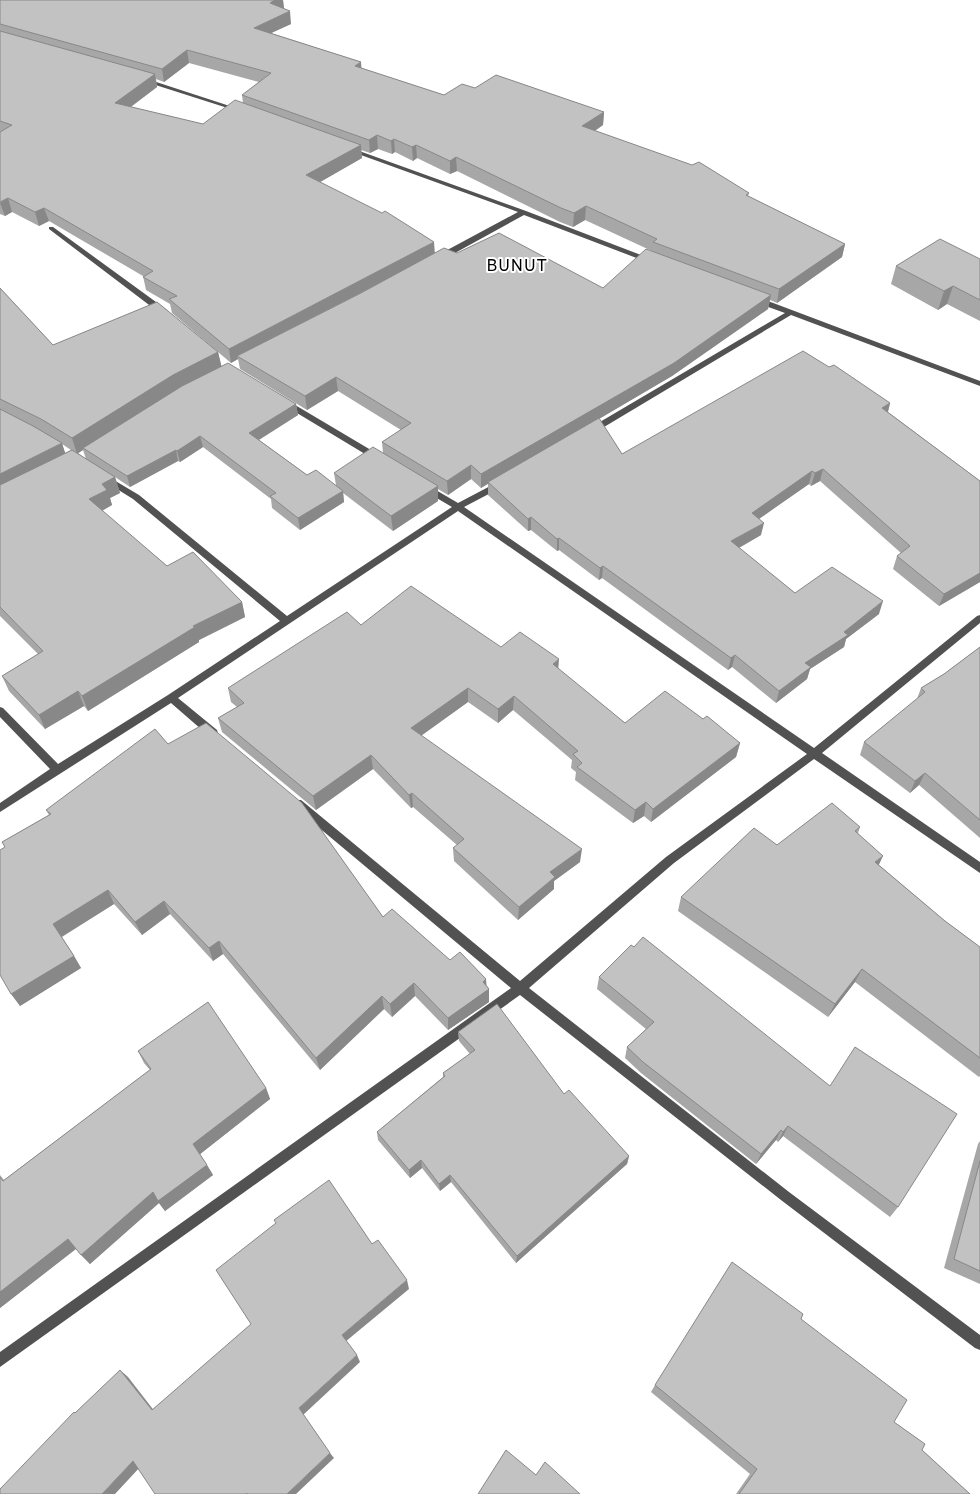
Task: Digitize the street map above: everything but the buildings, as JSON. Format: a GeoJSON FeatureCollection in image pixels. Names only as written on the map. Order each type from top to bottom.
{"type":"FeatureCollection","features":[{"type":"Feature","properties":{"kind":"street"},"geometry":{"type":"LineString","coordinates":[[140,78],[245,113]]}},
{"type":"Feature","properties":{"kind":"street"},"geometry":{"type":"LineString","coordinates":[[343,147],[662,264]]}},
{"type":"Feature","properties":{"kind":"street"},"geometry":{"type":"LineString","coordinates":[[432,262],[524,212]]}},
{"type":"Feature","properties":{"kind":"street"},"geometry":{"type":"LineString","coordinates":[[51,228],[112,272],[172,320]]}},
{"type":"Feature","properties":{"kind":"street"},"geometry":{"type":"LineString","coordinates":[[754,299],[980,384]]}},
{"type":"Feature","properties":{"kind":"street"},"geometry":{"type":"LineString","coordinates":[[580,438],[790,313]]}},
{"type":"Feature","properties":{"kind":"street"},"geometry":{"type":"LineString","coordinates":[[281,400],[382,461]]}},
{"type":"Feature","properties":{"kind":"street"},"geometry":{"type":"LineString","coordinates":[[98,474],[136,497],[287,621]]}},
{"type":"Feature","properties":{"kind":"street"},"geometry":{"type":"LineString","coordinates":[[416,482],[458,508],[980,868]]}},
{"type":"Feature","properties":{"kind":"street"},"geometry":{"type":"LineString","coordinates":[[0,808],[171,698],[458,508],[504,482]]}},
{"type":"Feature","properties":{"kind":"street"},"geometry":{"type":"LineString","coordinates":[[0,1360],[520,988],[670,860],[815,753],[980,618]]}},
{"type":"Feature","properties":{"kind":"street"},"geometry":{"type":"LineString","coordinates":[[171,698],[224,742]]}},
{"type":"Feature","properties":{"kind":"street"},"geometry":{"type":"LineString","coordinates":[[0,711],[58,770]]}},
{"type":"Feature","properties":{"kind":"street"},"geometry":{"type":"LineString","coordinates":[[285,793],[520,988],[785,1196],[980,1343]]}},
{"type":"Feature","properties":{"kind":"district","name":"BUNUT"},"geometry":{"type":"Point","coordinates":[517,265]}}]}
